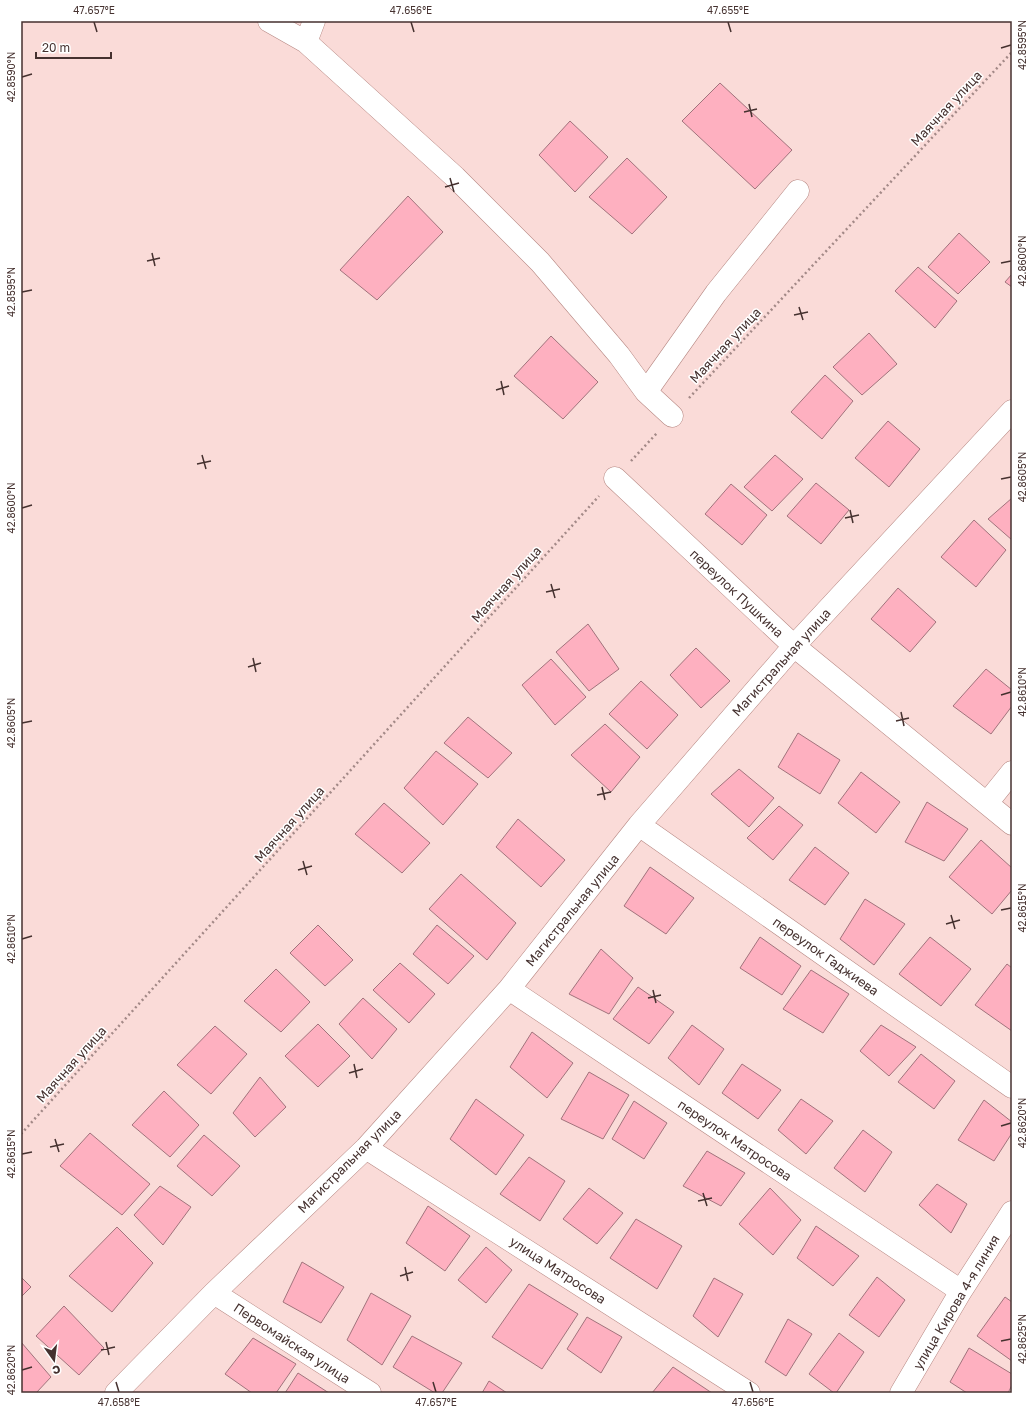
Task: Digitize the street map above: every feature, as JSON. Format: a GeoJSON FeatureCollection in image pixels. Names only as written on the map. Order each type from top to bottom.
{"type":"FeatureCollection","features":[{"type":"Feature","properties":{"kind":"street"},"geometry":{"type":"LineString","coordinates":[[269,21],[306,42],[455,177],[540,262],[619,355],[646,392],[672,416]]}},
{"type":"Feature","properties":{"kind":"street"},"geometry":{"type":"LineString","coordinates":[[306,42],[314,21]]}},
{"type":"Feature","properties":{"kind":"street"},"geometry":{"type":"LineString","coordinates":[[646,392],[716,293],[798,191]]}},
{"type":"Feature","properties":{"kind":"street","name":"Магистральная улица"},"geometry":{"type":"LineString","coordinates":[[116,1393],[214,1293],[366,1148],[509,989],[639,825],[794,646],[1012,411]]}},
{"type":"Feature","properties":{"kind":"street","name":"переулок Пушкина"},"geometry":{"type":"LineString","coordinates":[[615,478],[794,646],[1012,824]]}},
{"type":"Feature","properties":{"kind":"street"},"geometry":{"type":"LineString","coordinates":[[987,803],[1012,772]]}},
{"type":"Feature","properties":{"kind":"street","name":"переулок Гаджиева"},"geometry":{"type":"LineString","coordinates":[[639,825],[1012,1087]]}},
{"type":"Feature","properties":{"kind":"street","name":"переулок Матросова"},"geometry":{"type":"LineString","coordinates":[[509,989],[961,1291]]}},
{"type":"Feature","properties":{"kind":"street","name":"улица Матросова"},"geometry":{"type":"LineString","coordinates":[[366,1148],[749,1393]]}},
{"type":"Feature","properties":{"kind":"street","name":"улица Кирова 4-я линия"},"geometry":{"type":"LineString","coordinates":[[901,1393],[961,1291],[1012,1212]]}},
{"type":"Feature","properties":{"kind":"street","name":"Первомайская улица"},"geometry":{"type":"LineString","coordinates":[[214,1293],[370,1393]]}},
{"type":"Feature","properties":{"kind":"path","name":"Маячная улица"},"geometry":{"type":"LineString","coordinates":[[21,1134],[615,478],[1012,52]]}},
{"type":"Feature","properties":{"kind":"building"},"geometry":{"type":"Polygon","coordinates":[[[720,83],[792,150],[755,189],[682,121],[720,83]]]}},
{"type":"Feature","properties":{"kind":"building"},"geometry":{"type":"Polygon","coordinates":[[[570,121],[608,157],[575,192],[539,155],[570,121]]]}},
{"type":"Feature","properties":{"kind":"building"},"geometry":{"type":"Polygon","coordinates":[[[627,158],[667,197],[632,234],[589,197],[627,158]]]}},
{"type":"Feature","properties":{"kind":"building"},"geometry":{"type":"Polygon","coordinates":[[[408,196],[443,232],[377,300],[340,270],[408,196]]]}},
{"type":"Feature","properties":{"kind":"building"},"geometry":{"type":"Polygon","coordinates":[[[959,233],[990,262],[958,294],[928,267],[959,233]]]}},
{"type":"Feature","properties":{"kind":"building"},"geometry":{"type":"Polygon","coordinates":[[[918,267],[957,301],[935,328],[895,291],[918,267]]]}},
{"type":"Feature","properties":{"kind":"building"},"geometry":{"type":"Polygon","coordinates":[[[1012,274],[1012,287],[1005,282],[1012,274]]]}},
{"type":"Feature","properties":{"kind":"building"},"geometry":{"type":"Polygon","coordinates":[[[869,333],[897,364],[862,395],[833,367],[869,333]]]}},
{"type":"Feature","properties":{"kind":"building"},"geometry":{"type":"Polygon","coordinates":[[[551,336],[598,382],[563,419],[514,376],[551,336]]]}},
{"type":"Feature","properties":{"kind":"building"},"geometry":{"type":"Polygon","coordinates":[[[825,375],[853,401],[822,439],[791,412],[825,375]]]}},
{"type":"Feature","properties":{"kind":"building"},"geometry":{"type":"Polygon","coordinates":[[[888,421],[920,449],[889,487],[855,458],[888,421]]]}},
{"type":"Feature","properties":{"kind":"building"},"geometry":{"type":"Polygon","coordinates":[[[775,455],[803,479],[772,511],[744,487],[775,455]]]}},
{"type":"Feature","properties":{"kind":"building"},"geometry":{"type":"Polygon","coordinates":[[[816,483],[849,510],[821,544],[787,516],[816,483]]]}},
{"type":"Feature","properties":{"kind":"building"},"geometry":{"type":"Polygon","coordinates":[[[731,484],[767,515],[742,545],[705,514],[731,484]]]}},
{"type":"Feature","properties":{"kind":"building"},"geometry":{"type":"Polygon","coordinates":[[[1012,498],[1012,540],[988,519],[1012,498]]]}},
{"type":"Feature","properties":{"kind":"building"},"geometry":{"type":"Polygon","coordinates":[[[974,520],[1006,550],[976,587],[941,557],[974,520]]]}},
{"type":"Feature","properties":{"kind":"building"},"geometry":{"type":"Polygon","coordinates":[[[898,588],[936,622],[910,652],[871,619],[898,588]]]}},
{"type":"Feature","properties":{"kind":"building"},"geometry":{"type":"Polygon","coordinates":[[[588,624],[619,669],[589,691],[556,652],[588,624]]]}},
{"type":"Feature","properties":{"kind":"building"},"geometry":{"type":"Polygon","coordinates":[[[696,648],[730,681],[701,708],[670,675],[696,648]]]}},
{"type":"Feature","properties":{"kind":"building"},"geometry":{"type":"Polygon","coordinates":[[[551,659],[586,697],[555,725],[522,685],[551,659]]]}},
{"type":"Feature","properties":{"kind":"building"},"geometry":{"type":"Polygon","coordinates":[[[986,669],[1012,690],[1012,706],[991,734],[953,706],[986,669]]]}},
{"type":"Feature","properties":{"kind":"building"},"geometry":{"type":"Polygon","coordinates":[[[641,681],[678,715],[647,749],[609,714],[641,681]]]}},
{"type":"Feature","properties":{"kind":"building"},"geometry":{"type":"Polygon","coordinates":[[[468,717],[512,753],[488,778],[444,743],[468,717]]]}},
{"type":"Feature","properties":{"kind":"building"},"geometry":{"type":"Polygon","coordinates":[[[605,724],[640,757],[611,792],[571,755],[605,724]]]}},
{"type":"Feature","properties":{"kind":"building"},"geometry":{"type":"Polygon","coordinates":[[[798,733],[840,760],[820,794],[778,767],[798,733]]]}},
{"type":"Feature","properties":{"kind":"building"},"geometry":{"type":"Polygon","coordinates":[[[436,751],[478,784],[443,825],[404,788],[436,751]]]}},
{"type":"Feature","properties":{"kind":"building"},"geometry":{"type":"Polygon","coordinates":[[[739,769],[774,798],[749,827],[711,794],[739,769]]]}},
{"type":"Feature","properties":{"kind":"building"},"geometry":{"type":"Polygon","coordinates":[[[861,772],[900,802],[876,833],[838,803],[861,772]]]}},
{"type":"Feature","properties":{"kind":"building"},"geometry":{"type":"Polygon","coordinates":[[[927,802],[968,829],[944,861],[905,842],[927,802]]]}},
{"type":"Feature","properties":{"kind":"building"},"geometry":{"type":"Polygon","coordinates":[[[384,803],[430,843],[402,873],[355,834],[384,803]]]}},
{"type":"Feature","properties":{"kind":"building"},"geometry":{"type":"Polygon","coordinates":[[[779,806],[803,825],[773,860],[747,838],[779,806]]]}},
{"type":"Feature","properties":{"kind":"building"},"geometry":{"type":"Polygon","coordinates":[[[518,819],[565,860],[541,887],[496,847],[518,819]]]}},
{"type":"Feature","properties":{"kind":"building"},"geometry":{"type":"Polygon","coordinates":[[[981,840],[1012,868],[1012,890],[992,914],[949,877],[981,840]]]}},
{"type":"Feature","properties":{"kind":"building"},"geometry":{"type":"Polygon","coordinates":[[[815,847],[849,873],[825,905],[789,880],[815,847]]]}},
{"type":"Feature","properties":{"kind":"building"},"geometry":{"type":"Polygon","coordinates":[[[650,867],[694,898],[666,934],[624,906],[650,867]]]}},
{"type":"Feature","properties":{"kind":"building"},"geometry":{"type":"Polygon","coordinates":[[[461,874],[516,923],[487,960],[429,909],[461,874]]]}},
{"type":"Feature","properties":{"kind":"building"},"geometry":{"type":"Polygon","coordinates":[[[865,899],[905,924],[874,965],[840,939],[865,899]]]}},
{"type":"Feature","properties":{"kind":"building"},"geometry":{"type":"Polygon","coordinates":[[[318,925],[353,960],[325,986],[290,953],[318,925]]]}},
{"type":"Feature","properties":{"kind":"building"},"geometry":{"type":"Polygon","coordinates":[[[437,925],[474,956],[448,984],[413,954],[437,925]]]}},
{"type":"Feature","properties":{"kind":"building"},"geometry":{"type":"Polygon","coordinates":[[[760,937],[801,966],[782,995],[740,968],[760,937]]]}},
{"type":"Feature","properties":{"kind":"building"},"geometry":{"type":"Polygon","coordinates":[[[930,937],[971,969],[941,1006],[899,974],[930,937]]]}},
{"type":"Feature","properties":{"kind":"building"},"geometry":{"type":"Polygon","coordinates":[[[601,949],[633,978],[609,1014],[569,994],[601,949]]]}},
{"type":"Feature","properties":{"kind":"building"},"geometry":{"type":"Polygon","coordinates":[[[400,963],[435,994],[409,1023],[373,990],[400,963]]]}},
{"type":"Feature","properties":{"kind":"building"},"geometry":{"type":"Polygon","coordinates":[[[1007,964],[1012,968],[1012,1031],[975,1005],[1007,964]]]}},
{"type":"Feature","properties":{"kind":"building"},"geometry":{"type":"Polygon","coordinates":[[[276,969],[310,1002],[281,1032],[244,1001],[276,969]]]}},
{"type":"Feature","properties":{"kind":"building"},"geometry":{"type":"Polygon","coordinates":[[[811,970],[849,994],[823,1033],[783,1009],[811,970]]]}},
{"type":"Feature","properties":{"kind":"building"},"geometry":{"type":"Polygon","coordinates":[[[638,987],[674,1012],[649,1044],[613,1019],[638,987]]]}},
{"type":"Feature","properties":{"kind":"building"},"geometry":{"type":"Polygon","coordinates":[[[363,998],[397,1029],[372,1059],[339,1024],[363,998]]]}},
{"type":"Feature","properties":{"kind":"building"},"geometry":{"type":"Polygon","coordinates":[[[318,1024],[350,1056],[318,1087],[285,1056],[318,1024]]]}},
{"type":"Feature","properties":{"kind":"building"},"geometry":{"type":"Polygon","coordinates":[[[692,1025],[724,1049],[699,1085],[668,1058],[692,1025]]]}},
{"type":"Feature","properties":{"kind":"building"},"geometry":{"type":"Polygon","coordinates":[[[881,1025],[916,1047],[889,1076],[860,1051],[881,1025]]]}},
{"type":"Feature","properties":{"kind":"building"},"geometry":{"type":"Polygon","coordinates":[[[215,1026],[247,1054],[211,1094],[177,1065],[215,1026]]]}},
{"type":"Feature","properties":{"kind":"building"},"geometry":{"type":"Polygon","coordinates":[[[532,1032],[573,1063],[547,1098],[510,1067],[532,1032]]]}},
{"type":"Feature","properties":{"kind":"building"},"geometry":{"type":"Polygon","coordinates":[[[921,1054],[955,1081],[934,1109],[898,1082],[921,1054]]]}},
{"type":"Feature","properties":{"kind":"building"},"geometry":{"type":"Polygon","coordinates":[[[742,1064],[781,1090],[758,1119],[722,1093],[742,1064]]]}},
{"type":"Feature","properties":{"kind":"building"},"geometry":{"type":"Polygon","coordinates":[[[589,1072],[629,1095],[603,1139],[561,1119],[589,1072]]]}},
{"type":"Feature","properties":{"kind":"building"},"geometry":{"type":"Polygon","coordinates":[[[260,1077],[286,1107],[255,1137],[233,1113],[260,1077]]]}},
{"type":"Feature","properties":{"kind":"building"},"geometry":{"type":"Polygon","coordinates":[[[164,1091],[199,1125],[170,1157],[132,1125],[164,1091]]]}},
{"type":"Feature","properties":{"kind":"building"},"geometry":{"type":"Polygon","coordinates":[[[476,1099],[524,1135],[496,1175],[450,1139],[476,1099]]]}},
{"type":"Feature","properties":{"kind":"building"},"geometry":{"type":"Polygon","coordinates":[[[801,1099],[833,1121],[806,1154],[778,1130],[801,1099]]]}},
{"type":"Feature","properties":{"kind":"building"},"geometry":{"type":"Polygon","coordinates":[[[984,1100],[1012,1122],[1012,1133],[994,1161],[958,1140],[984,1100]]]}},
{"type":"Feature","properties":{"kind":"building"},"geometry":{"type":"Polygon","coordinates":[[[634,1101],[667,1123],[644,1159],[612,1139],[634,1101]]]}},
{"type":"Feature","properties":{"kind":"building"},"geometry":{"type":"Polygon","coordinates":[[[863,1130],[892,1152],[865,1192],[834,1168],[863,1130]]]}},
{"type":"Feature","properties":{"kind":"building"},"geometry":{"type":"Polygon","coordinates":[[[90,1133],[150,1184],[122,1215],[60,1166],[90,1133]]]}},
{"type":"Feature","properties":{"kind":"building"},"geometry":{"type":"Polygon","coordinates":[[[204,1135],[240,1166],[212,1196],[177,1166],[204,1135]]]}},
{"type":"Feature","properties":{"kind":"building"},"geometry":{"type":"Polygon","coordinates":[[[707,1151],[745,1173],[721,1206],[683,1186],[707,1151]]]}},
{"type":"Feature","properties":{"kind":"building"},"geometry":{"type":"Polygon","coordinates":[[[529,1157],[565,1181],[540,1221],[500,1194],[529,1157]]]}},
{"type":"Feature","properties":{"kind":"building"},"geometry":{"type":"Polygon","coordinates":[[[937,1184],[967,1204],[951,1233],[919,1205],[937,1184]]]}},
{"type":"Feature","properties":{"kind":"building"},"geometry":{"type":"Polygon","coordinates":[[[160,1186],[191,1207],[163,1245],[134,1215],[160,1186]]]}},
{"type":"Feature","properties":{"kind":"building"},"geometry":{"type":"Polygon","coordinates":[[[589,1188],[623,1213],[597,1244],[563,1219],[589,1188]]]}},
{"type":"Feature","properties":{"kind":"building"},"geometry":{"type":"Polygon","coordinates":[[[770,1188],[801,1220],[773,1255],[739,1224],[770,1188]]]}},
{"type":"Feature","properties":{"kind":"building"},"geometry":{"type":"Polygon","coordinates":[[[428,1206],[470,1236],[445,1271],[406,1243],[428,1206]]]}},
{"type":"Feature","properties":{"kind":"building"},"geometry":{"type":"Polygon","coordinates":[[[636,1219],[682,1246],[657,1289],[610,1258],[636,1219]]]}},
{"type":"Feature","properties":{"kind":"building"},"geometry":{"type":"Polygon","coordinates":[[[816,1226],[859,1256],[833,1286],[797,1258],[816,1226]]]}},
{"type":"Feature","properties":{"kind":"building"},"geometry":{"type":"Polygon","coordinates":[[[117,1227],[153,1263],[112,1312],[69,1276],[117,1227]]]}},
{"type":"Feature","properties":{"kind":"building"},"geometry":{"type":"Polygon","coordinates":[[[486,1247],[512,1270],[486,1303],[458,1280],[486,1247]]]}},
{"type":"Feature","properties":{"kind":"building"},"geometry":{"type":"Polygon","coordinates":[[[302,1262],[344,1287],[321,1323],[283,1302],[302,1262]]]}},
{"type":"Feature","properties":{"kind":"building"},"geometry":{"type":"Polygon","coordinates":[[[21,1277],[31,1287],[21,1297],[21,1277]]]}},
{"type":"Feature","properties":{"kind":"building"},"geometry":{"type":"Polygon","coordinates":[[[877,1277],[905,1300],[879,1337],[849,1315],[877,1277]]]}},
{"type":"Feature","properties":{"kind":"building"},"geometry":{"type":"Polygon","coordinates":[[[714,1278],[743,1294],[718,1337],[693,1316],[714,1278]]]}},
{"type":"Feature","properties":{"kind":"building"},"geometry":{"type":"Polygon","coordinates":[[[529,1284],[578,1314],[542,1369],[492,1337],[529,1284]]]}},
{"type":"Feature","properties":{"kind":"building"},"geometry":{"type":"Polygon","coordinates":[[[371,1293],[411,1316],[382,1365],[347,1340],[371,1293]]]}},
{"type":"Feature","properties":{"kind":"building"},"geometry":{"type":"Polygon","coordinates":[[[1005,1297],[1012,1302],[1012,1361],[977,1336],[1005,1297]]]}},
{"type":"Feature","properties":{"kind":"building"},"geometry":{"type":"Polygon","coordinates":[[[64,1306],[104,1348],[79,1375],[36,1336],[64,1306]]]}},
{"type":"Feature","properties":{"kind":"building"},"geometry":{"type":"Polygon","coordinates":[[[587,1317],[622,1337],[601,1373],[567,1349],[587,1317]]]}},
{"type":"Feature","properties":{"kind":"building"},"geometry":{"type":"Polygon","coordinates":[[[788,1319],[812,1334],[786,1376],[765,1362],[788,1319]]]}},
{"type":"Feature","properties":{"kind":"building"},"geometry":{"type":"Polygon","coordinates":[[[839,1333],[864,1352],[836,1393],[834,1393],[809,1374],[839,1333]]]}},
{"type":"Feature","properties":{"kind":"building"},"geometry":{"type":"Polygon","coordinates":[[[412,1336],[462,1363],[442,1393],[435,1393],[393,1367],[412,1336]]]}},
{"type":"Feature","properties":{"kind":"building"},"geometry":{"type":"Polygon","coordinates":[[[253,1338],[296,1364],[276,1393],[252,1393],[225,1374],[253,1338]]]}},
{"type":"Feature","properties":{"kind":"building"},"geometry":{"type":"Polygon","coordinates":[[[21,1342],[51,1377],[36,1393],[21,1393],[21,1342]]]}},
{"type":"Feature","properties":{"kind":"building"},"geometry":{"type":"Polygon","coordinates":[[[969,1348],[1012,1374],[1012,1385],[1008,1393],[967,1393],[950,1382],[969,1348]]]}},
{"type":"Feature","properties":{"kind":"building"},"geometry":{"type":"Polygon","coordinates":[[[673,1367],[712,1393],[652,1393],[673,1367]]]}},
{"type":"Feature","properties":{"kind":"building"},"geometry":{"type":"Polygon","coordinates":[[[298,1373],[329,1393],[285,1393],[298,1373]]]}},
{"type":"Feature","properties":{"kind":"building"},"geometry":{"type":"Polygon","coordinates":[[[489,1381],[507,1393],[482,1393],[489,1381]]]}}]}
